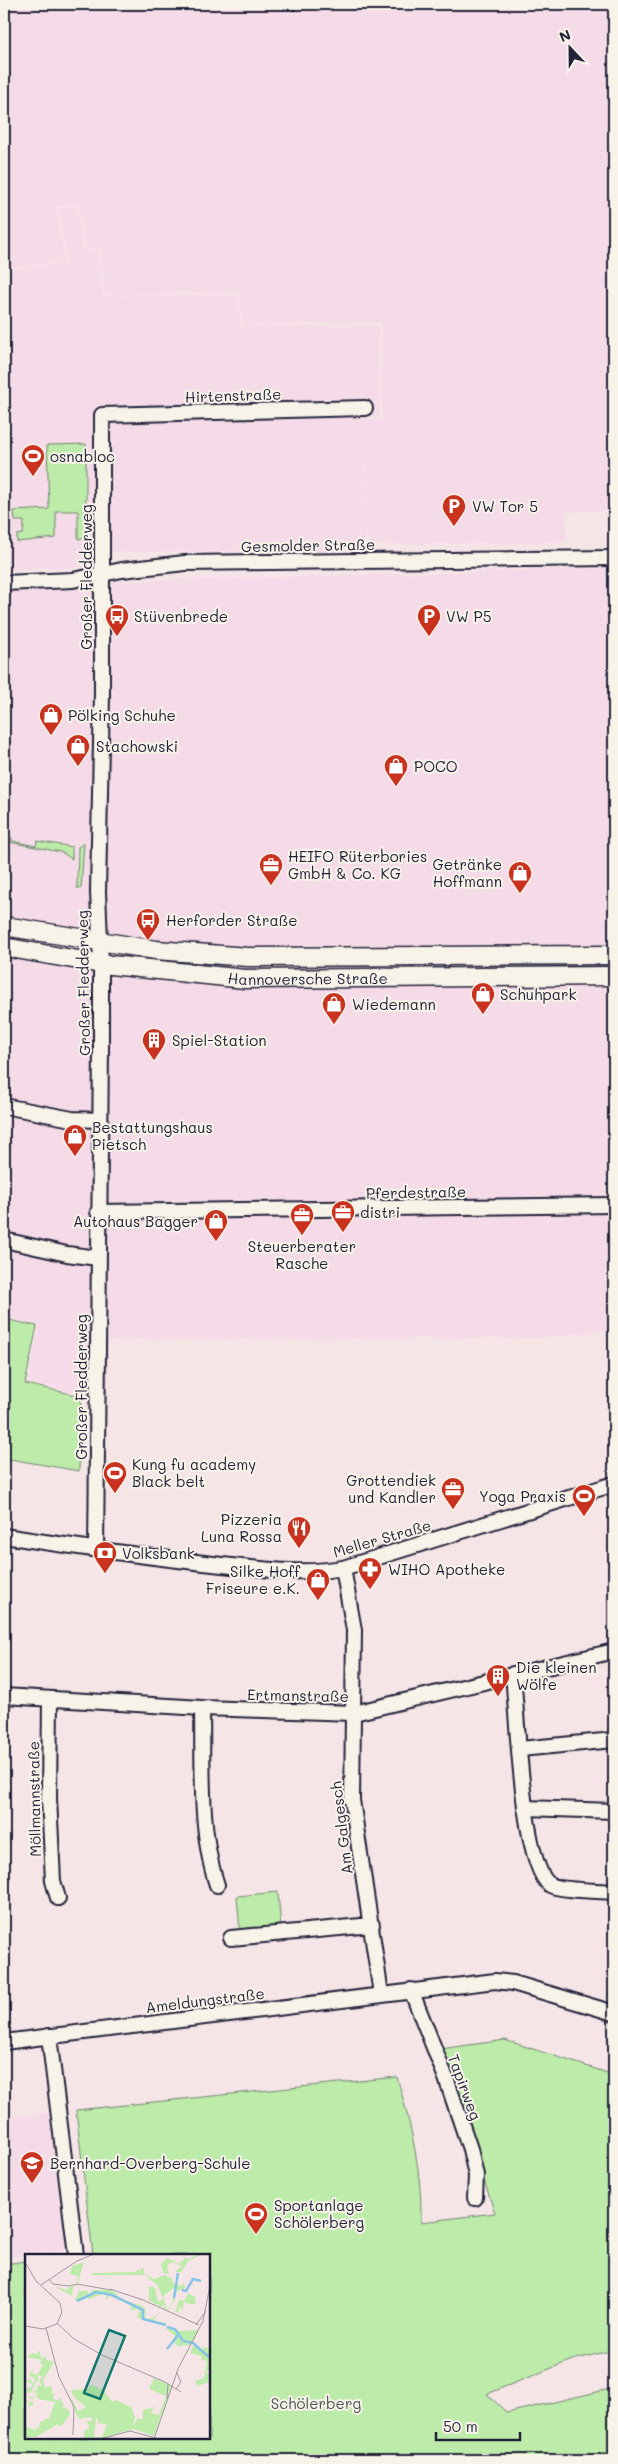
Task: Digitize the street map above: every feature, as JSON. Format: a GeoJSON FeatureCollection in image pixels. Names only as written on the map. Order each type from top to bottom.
{"type":"FeatureCollection","features":[{"type":"Feature","properties":{"kind":"main road","name":"Hannoversche Straße"},"geometry":{"type":"LineString","coordinates":[[4,926],[99,943],[156,950],[248,956],[614,955]]}},
{"type":"Feature","properties":{"kind":"main road","name":"Hannoversche Straße"},"geometry":{"type":"LineString","coordinates":[[4,947],[101,964],[245,979],[614,976]]}},
{"type":"Feature","properties":{"kind":"street","name":"Hirtenstraße"},"geometry":{"type":"LineString","coordinates":[[102,415],[365,408]]}},
{"type":"Feature","properties":{"kind":"street","name":"Großer Fledderweg"},"geometry":{"type":"LineString","coordinates":[[96,1550],[101,964],[99,943],[98,837],[102,720],[102,415]]}},
{"type":"Feature","properties":{"kind":"street","name":"Gesmolder Straße"},"geometry":{"type":"LineString","coordinates":[[4,583],[73,580],[150,566],[204,563],[614,558]]}},
{"type":"Feature","properties":{"kind":"street"},"geometry":{"type":"LineString","coordinates":[[4,1106],[72,1119],[99,1120]]}},
{"type":"Feature","properties":{"kind":"street","name":"Pferdestraße"},"geometry":{"type":"LineString","coordinates":[[98,1212],[614,1205]]}},
{"type":"Feature","properties":{"kind":"street"},"geometry":{"type":"LineString","coordinates":[[4,1240],[67,1254],[98,1258]]}},
{"type":"Feature","properties":{"kind":"street","name":"Meller Straße"},"geometry":{"type":"LineString","coordinates":[[4,1536],[96,1550],[291,1572],[343,1568],[614,1484]]}},
{"type":"Feature","properties":{"kind":"street","name":"Am Galgesch"},"geometry":{"type":"LineString","coordinates":[[343,1568],[354,1630],[352,1800],[381,1994]]}},
{"type":"Feature","properties":{"kind":"street","name":"Ertmanstraße"},"geometry":{"type":"LineString","coordinates":[[4,1696],[202,1708],[354,1713],[614,1651]]}},
{"type":"Feature","properties":{"kind":"street"},"geometry":{"type":"LineString","coordinates":[[513,1674],[525,1808],[531,1850],[542,1879],[552,1887],[614,1892]]}},
{"type":"Feature","properties":{"kind":"street","name":"Möllmannstraße"},"geometry":{"type":"LineString","coordinates":[[50,1699],[49,1798],[53,1881],[58,1898]]}},
{"type":"Feature","properties":{"kind":"street"},"geometry":{"type":"LineString","coordinates":[[202,1708],[203,1777],[209,1861],[217,1885]]}},
{"type":"Feature","properties":{"kind":"street"},"geometry":{"type":"LineString","coordinates":[[520,1749],[614,1740]]}},
{"type":"Feature","properties":{"kind":"street"},"geometry":{"type":"LineString","coordinates":[[525,1808],[614,1811]]}},
{"type":"Feature","properties":{"kind":"street"},"geometry":{"type":"LineString","coordinates":[[231,1938],[372,1925]]}},
{"type":"Feature","properties":{"kind":"street","name":"Ameldungstraße"},"geometry":{"type":"LineString","coordinates":[[4,2042],[410,1990],[495,1981],[513,1984],[614,2013]]}},
{"type":"Feature","properties":{"kind":"street","name":"Tapirweg"},"geometry":{"type":"LineString","coordinates":[[410,1990],[446,2078],[470,2149],[476,2176],[475,2198]]}},
{"type":"Feature","properties":{"kind":"street"},"geometry":{"type":"LineString","coordinates":[[49,2036],[76,2254]]}},
{"type":"Feature","properties":{"kind":"shaded area"},"geometry":{"type":"Polygon","coordinates":[[[4,4],[614,4],[614,510],[566,512],[566,542],[367,545],[364,439],[366,551],[87,552],[86,562],[80,567],[4,570],[4,271],[67,262],[58,208],[77,206],[84,251],[98,249],[103,296],[239,294],[240,326],[379,326],[380,416],[363,417],[363,419],[382,419],[381,323],[242,325],[240,292],[105,295],[100,248],[86,250],[78,204],[56,207],[65,261],[4,269],[4,4]]]}},
{"type":"Feature","properties":{"kind":"shaded area"},"geometry":{"type":"Polygon","coordinates":[[[614,568],[614,1330],[539,1338],[108,1340],[108,1398],[27,1383],[40,1324],[4,1317],[4,588],[129,581],[614,568]]]}},
{"type":"Feature","properties":{"kind":"shaded area","name":"Bernhard-Overberg-Schule"},"geometry":{"type":"Polygon","coordinates":[[[52,2112],[69,2250],[4,2257],[4,2118],[52,2112]]]}},
{"type":"Feature","properties":{"kind":"green space"},"geometry":{"type":"Polygon","coordinates":[[[86,444],[86,537],[78,539],[78,511],[56,511],[56,538],[17,542],[17,535],[23,534],[24,521],[15,521],[14,511],[49,509],[47,445],[86,444]]]}},
{"type":"Feature","properties":{"kind":"green space"},"geometry":{"type":"Polygon","coordinates":[[[4,837],[12,838],[12,841],[36,846],[37,841],[72,847],[72,859],[61,852],[4,841],[4,837]]]}},
{"type":"Feature","properties":{"kind":"green space"},"geometry":{"type":"Polygon","coordinates":[[[84,843],[81,888],[77,888],[78,847],[84,843]]]}},
{"type":"Feature","properties":{"kind":"green space"},"geometry":{"type":"Polygon","coordinates":[[[4,1319],[37,1326],[25,1384],[81,1396],[79,1471],[4,1458],[4,1319]]]}},
{"type":"Feature","properties":{"kind":"green space"},"geometry":{"type":"Polygon","coordinates":[[[278,1892],[281,1929],[240,1932],[237,1896],[278,1892]]]}},
{"type":"Feature","properties":{"kind":"green space","name":"Schölerberg"},"geometry":{"type":"Polygon","coordinates":[[[505,2040],[614,2075],[614,2350],[572,2360],[487,2394],[507,2413],[614,2388],[614,2460],[4,2460],[4,2264],[25,2261],[25,2439],[210,2439],[210,2254],[93,2254],[76,2110],[397,2077],[418,2166],[421,2222],[495,2213],[440,2049],[505,2040]]]}},
{"type":"Feature","properties":{"kind":"railway"},"geometry":{"type":"LineString","coordinates":[[294,4],[294,11]]}},
{"type":"Feature","properties":{"kind":"place","name":"osnabloc"},"geometry":{"type":"Point","coordinates":[33,477]}},
{"type":"Feature","properties":{"kind":"place","name":"VW Tor 5"},"geometry":{"type":"Point","coordinates":[454,527]}},
{"type":"Feature","properties":{"kind":"place","name":"Stüvenbrede"},"geometry":{"type":"Point","coordinates":[117,637]}},
{"type":"Feature","properties":{"kind":"place","name":"VW P5"},"geometry":{"type":"Point","coordinates":[429,637]}},
{"type":"Feature","properties":{"kind":"place","name":"Pölking Schuhe"},"geometry":{"type":"Point","coordinates":[51,736]}},
{"type":"Feature","properties":{"kind":"place","name":"Stachowski"},"geometry":{"type":"Point","coordinates":[78,767]}},
{"type":"Feature","properties":{"kind":"place","name":"POCO"},"geometry":{"type":"Point","coordinates":[396,787]}},
{"type":"Feature","properties":{"kind":"place","name":"HEIFO Rüterbories GmbH & Co. KG"},"geometry":{"type":"Point","coordinates":[271,886]}},
{"type":"Feature","properties":{"kind":"place","name":"Getränke Hoffmann"},"geometry":{"type":"Point","coordinates":[520,894]}},
{"type":"Feature","properties":{"kind":"place","name":"Herforder Straße"},"geometry":{"type":"Point","coordinates":[148,941]}},
{"type":"Feature","properties":{"kind":"place","name":"Schuhpark"},"geometry":{"type":"Point","coordinates":[483,1015]}},
{"type":"Feature","properties":{"kind":"place","name":"Wiedemann"},"geometry":{"type":"Point","coordinates":[334,1025]}},
{"type":"Feature","properties":{"kind":"place","name":"Spiel-Station"},"geometry":{"type":"Point","coordinates":[154,1061]}},
{"type":"Feature","properties":{"kind":"place","name":"Bestattungshaus Pietsch"},"geometry":{"type":"Point","coordinates":[75,1157]}},
{"type":"Feature","properties":{"kind":"place","name":"distri"},"geometry":{"type":"Point","coordinates":[343,1233]}},
{"type":"Feature","properties":{"kind":"place","name":"Steuerberater Rasche"},"geometry":{"type":"Point","coordinates":[302,1236]}},
{"type":"Feature","properties":{"kind":"place","name":"Autohaus Bagger"},"geometry":{"type":"Point","coordinates":[216,1242]}},
{"type":"Feature","properties":{"kind":"place","name":"Kung fu academy Black belt"},"geometry":{"type":"Point","coordinates":[115,1494]}},
{"type":"Feature","properties":{"kind":"place","name":"Grottendiek und Kandler"},"geometry":{"type":"Point","coordinates":[453,1510]}},
{"type":"Feature","properties":{"kind":"place","name":"Yoga Praxis"},"geometry":{"type":"Point","coordinates":[584,1517]}},
{"type":"Feature","properties":{"kind":"place","name":"Pizzeria Luna Rossa"},"geometry":{"type":"Point","coordinates":[299,1549]}},
{"type":"Feature","properties":{"kind":"place","name":"Volksbank"},"geometry":{"type":"Point","coordinates":[105,1574]}},
{"type":"Feature","properties":{"kind":"place","name":"WIHO Apotheke"},"geometry":{"type":"Point","coordinates":[370,1590]}},
{"type":"Feature","properties":{"kind":"place","name":"Silke Hoff Friseure e.K."},"geometry":{"type":"Point","coordinates":[318,1601]}},
{"type":"Feature","properties":{"kind":"place","name":"Die kleinen Wölfe"},"geometry":{"type":"Point","coordinates":[498,1697]}},
{"type":"Feature","properties":{"kind":"place","name":"Bernhard-Overberg-Schule"},"geometry":{"type":"Point","coordinates":[32,2184]}},
{"type":"Feature","properties":{"kind":"place","name":"Sportanlage Schölerberg"},"geometry":{"type":"Point","coordinates":[256,2235]}}]}
